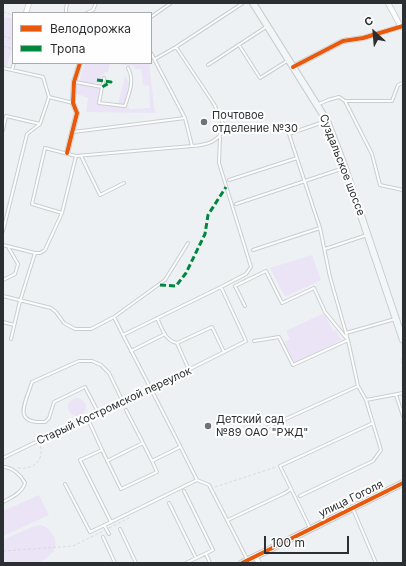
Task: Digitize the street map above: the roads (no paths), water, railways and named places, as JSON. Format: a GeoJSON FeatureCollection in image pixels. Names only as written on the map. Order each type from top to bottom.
{"type":"FeatureCollection","features":[{"type":"Feature","properties":{"kind":"main road","name":"Суздальское шоссе"},"geometry":{"type":"LineString","coordinates":[[253,3],[327,120],[345,168],[403,340]]}},
{"type":"Feature","properties":{"kind":"street"},"geometry":{"type":"LineString","coordinates":[[293,67],[343,41],[363,38],[402,26],[388,3]]}},
{"type":"Feature","properties":{"kind":"street"},"geometry":{"type":"LineString","coordinates":[[67,153],[77,113],[73,103],[74,82],[80,64]]}},
{"type":"Feature","properties":{"kind":"street","name":"улица Гоголя"},"geometry":{"type":"LineString","coordinates":[[245,562],[403,483]]}},
{"type":"Feature","properties":{"kind":"street"},"geometry":{"type":"LineString","coordinates":[[255,556],[259,563]]}},
{"type":"Feature","properties":{"kind":"lane"},"geometry":{"type":"LineString","coordinates":[[90,12],[93,10],[96,3]]}},
{"type":"Feature","properties":{"kind":"lane"},"geometry":{"type":"LineString","coordinates":[[152,16],[171,3]]}},
{"type":"Feature","properties":{"kind":"lane"},"geometry":{"type":"LineString","coordinates":[[155,59],[243,3]]}},
{"type":"Feature","properties":{"kind":"lane"},"geometry":{"type":"LineString","coordinates":[[208,65],[267,26]]}},
{"type":"Feature","properties":{"kind":"lane"},"geometry":{"type":"LineString","coordinates":[[239,45],[260,78],[288,60]]}},
{"type":"Feature","properties":{"kind":"lane"},"geometry":{"type":"LineString","coordinates":[[62,213],[32,204],[45,148],[81,156],[205,145],[220,137],[226,128],[214,104],[176,46]]}},
{"type":"Feature","properties":{"kind":"lane"},"geometry":{"type":"LineString","coordinates":[[152,54],[185,118],[192,146]]}},
{"type":"Feature","properties":{"kind":"lane"},"geometry":{"type":"LineString","coordinates":[[12,70],[14,64]]}},
{"type":"Feature","properties":{"kind":"lane"},"geometry":{"type":"LineString","coordinates":[[3,68],[43,77],[49,97],[40,124],[27,134],[3,231]]}},
{"type":"Feature","properties":{"kind":"lane"},"geometry":{"type":"LineString","coordinates":[[104,78],[99,103],[125,106],[131,87],[128,68]]}},
{"type":"Feature","properties":{"kind":"lane"},"geometry":{"type":"LineString","coordinates":[[74,82],[102,87]]}},
{"type":"Feature","properties":{"kind":"lane"},"geometry":{"type":"LineString","coordinates":[[345,102],[392,101],[398,85],[403,83]]}},
{"type":"Feature","properties":{"kind":"lane"},"geometry":{"type":"LineString","coordinates":[[49,97],[73,103]]}},
{"type":"Feature","properties":{"kind":"lane"},"geometry":{"type":"LineString","coordinates":[[318,105],[339,97],[345,102],[372,154],[380,185],[403,190]]}},
{"type":"Feature","properties":{"kind":"lane"},"geometry":{"type":"LineString","coordinates":[[3,130],[6,116],[40,124]]}},
{"type":"Feature","properties":{"kind":"lane"},"geometry":{"type":"LineString","coordinates":[[72,132],[185,118]]}},
{"type":"Feature","properties":{"kind":"lane"},"geometry":{"type":"LineString","coordinates":[[300,496],[373,461],[381,450],[366,400],[358,386],[348,340],[330,277],[320,228],[289,134],[327,120]]}},
{"type":"Feature","properties":{"kind":"lane"},"geometry":{"type":"LineString","coordinates":[[123,335],[246,274],[251,266],[219,164],[220,137]]}},
{"type":"Feature","properties":{"kind":"lane"},"geometry":{"type":"LineString","coordinates":[[3,245],[35,253],[45,250],[62,213],[76,156]]}},
{"type":"Feature","properties":{"kind":"lane"},"geometry":{"type":"LineString","coordinates":[[81,156],[100,195],[124,183]]}},
{"type":"Feature","properties":{"kind":"lane"},"geometry":{"type":"LineString","coordinates":[[229,180],[297,158]]}},
{"type":"Feature","properties":{"kind":"lane"},"geometry":{"type":"LineString","coordinates":[[236,204],[345,168]]}},
{"type":"Feature","properties":{"kind":"lane"},"geometry":{"type":"LineString","coordinates":[[253,250],[320,228]]}},
{"type":"Feature","properties":{"kind":"lane"},"geometry":{"type":"LineString","coordinates":[[325,249],[368,235]]}},
{"type":"Feature","properties":{"kind":"lane"},"geometry":{"type":"LineString","coordinates":[[3,296],[51,308],[64,323],[75,329],[91,330],[114,317],[165,280],[188,243]]}},
{"type":"Feature","properties":{"kind":"lane"},"geometry":{"type":"LineString","coordinates":[[3,280],[14,274],[18,264],[8,247]]}},
{"type":"Feature","properties":{"kind":"lane"},"geometry":{"type":"LineString","coordinates":[[11,339],[20,301],[35,253]]}},
{"type":"Feature","properties":{"kind":"lane"},"geometry":{"type":"LineString","coordinates":[[245,306],[235,286],[266,272],[282,303],[314,288],[325,312],[348,340]]}},
{"type":"Feature","properties":{"kind":"lane","name":"Старый Костромской переулок"},"geometry":{"type":"LineString","coordinates":[[3,458],[87,417],[150,389],[246,341],[221,287]]}},
{"type":"Feature","properties":{"kind":"lane"},"geometry":{"type":"LineString","coordinates":[[114,317],[197,480],[209,484],[228,520],[245,562]]}},
{"type":"Feature","properties":{"kind":"lane"},"geometry":{"type":"LineString","coordinates":[[157,318],[170,341],[177,344],[189,370]]}},
{"type":"Feature","properties":{"kind":"lane"},"geometry":{"type":"LineString","coordinates":[[346,334],[396,318]]}},
{"type":"Feature","properties":{"kind":"lane"},"geometry":{"type":"LineString","coordinates":[[3,322],[14,325]]}},
{"type":"Feature","properties":{"kind":"lane"},"geometry":{"type":"LineString","coordinates":[[177,344],[212,327],[224,352]]}},
{"type":"Feature","properties":{"kind":"lane"},"geometry":{"type":"LineString","coordinates":[[131,350],[165,334]]}},
{"type":"Feature","properties":{"kind":"lane"},"geometry":{"type":"LineString","coordinates":[[254,341],[279,337],[293,365],[348,340]]}},
{"type":"Feature","properties":{"kind":"lane"},"geometry":{"type":"LineString","coordinates":[[98,412],[85,387],[54,402],[49,418],[45,422],[37,423],[28,421],[24,417],[23,410],[32,382],[79,360],[92,361],[101,365],[109,373],[123,402]]}},
{"type":"Feature","properties":{"kind":"lane"},"geometry":{"type":"LineString","coordinates":[[268,427],[358,386]]}},
{"type":"Feature","properties":{"kind":"lane"},"geometry":{"type":"LineString","coordinates":[[366,400],[403,393]]}},
{"type":"Feature","properties":{"kind":"lane"},"geometry":{"type":"LineString","coordinates":[[396,395],[403,416]]}},
{"type":"Feature","properties":{"kind":"lane"},"geometry":{"type":"LineString","coordinates":[[87,417],[121,489],[157,472],[126,410]]}},
{"type":"Feature","properties":{"kind":"lane"},"geometry":{"type":"LineString","coordinates":[[310,529],[280,466],[373,423]]}},
{"type":"Feature","properties":{"kind":"lane"},"geometry":{"type":"LineString","coordinates":[[107,461],[143,443]]}},
{"type":"Feature","properties":{"kind":"lane"},"geometry":{"type":"LineString","coordinates":[[152,461],[180,447]]}},
{"type":"Feature","properties":{"kind":"lane"},"geometry":{"type":"LineString","coordinates":[[102,450],[80,460],[111,522]]}},
{"type":"Feature","properties":{"kind":"lane"},"geometry":{"type":"LineString","coordinates":[[3,467],[10,468],[23,477],[25,483],[24,488],[3,502]]}},
{"type":"Feature","properties":{"kind":"lane"},"geometry":{"type":"LineString","coordinates":[[65,484],[90,532],[197,480]]}},
{"type":"Feature","properties":{"kind":"lane"},"geometry":{"type":"LineString","coordinates":[[228,520],[291,489]]}},
{"type":"Feature","properties":{"kind":"lane"},"geometry":{"type":"LineString","coordinates":[[184,491],[213,550],[186,563]]}},
{"type":"Feature","properties":{"kind":"lane"},"geometry":{"type":"LineString","coordinates":[[169,503],[196,558]]}},
{"type":"Feature","properties":{"kind":"lane"},"geometry":{"type":"LineString","coordinates":[[353,508],[376,563]]}},
{"type":"Feature","properties":{"kind":"lane"},"geometry":{"type":"LineString","coordinates":[[104,525],[109,534]]}},
{"type":"Feature","properties":{"kind":"lane"},"geometry":{"type":"LineString","coordinates":[[120,529],[136,563]]}},
{"type":"Feature","properties":{"kind":"lane"},"geometry":{"type":"LineString","coordinates":[[103,537],[115,563]]}},
{"type":"Feature","properties":{"kind":"lane"},"geometry":{"type":"LineString","coordinates":[[206,554],[210,563]]}},
{"type":"Feature","properties":{"kind":"place","name":"Почтовое отделение №30"},"geometry":{"type":"Point","coordinates":[204,122]}},
{"type":"Feature","properties":{"kind":"place","name":"Детский сад №89 ОАО \"РЖД\""},"geometry":{"type":"Point","coordinates":[208,426]}}]}
